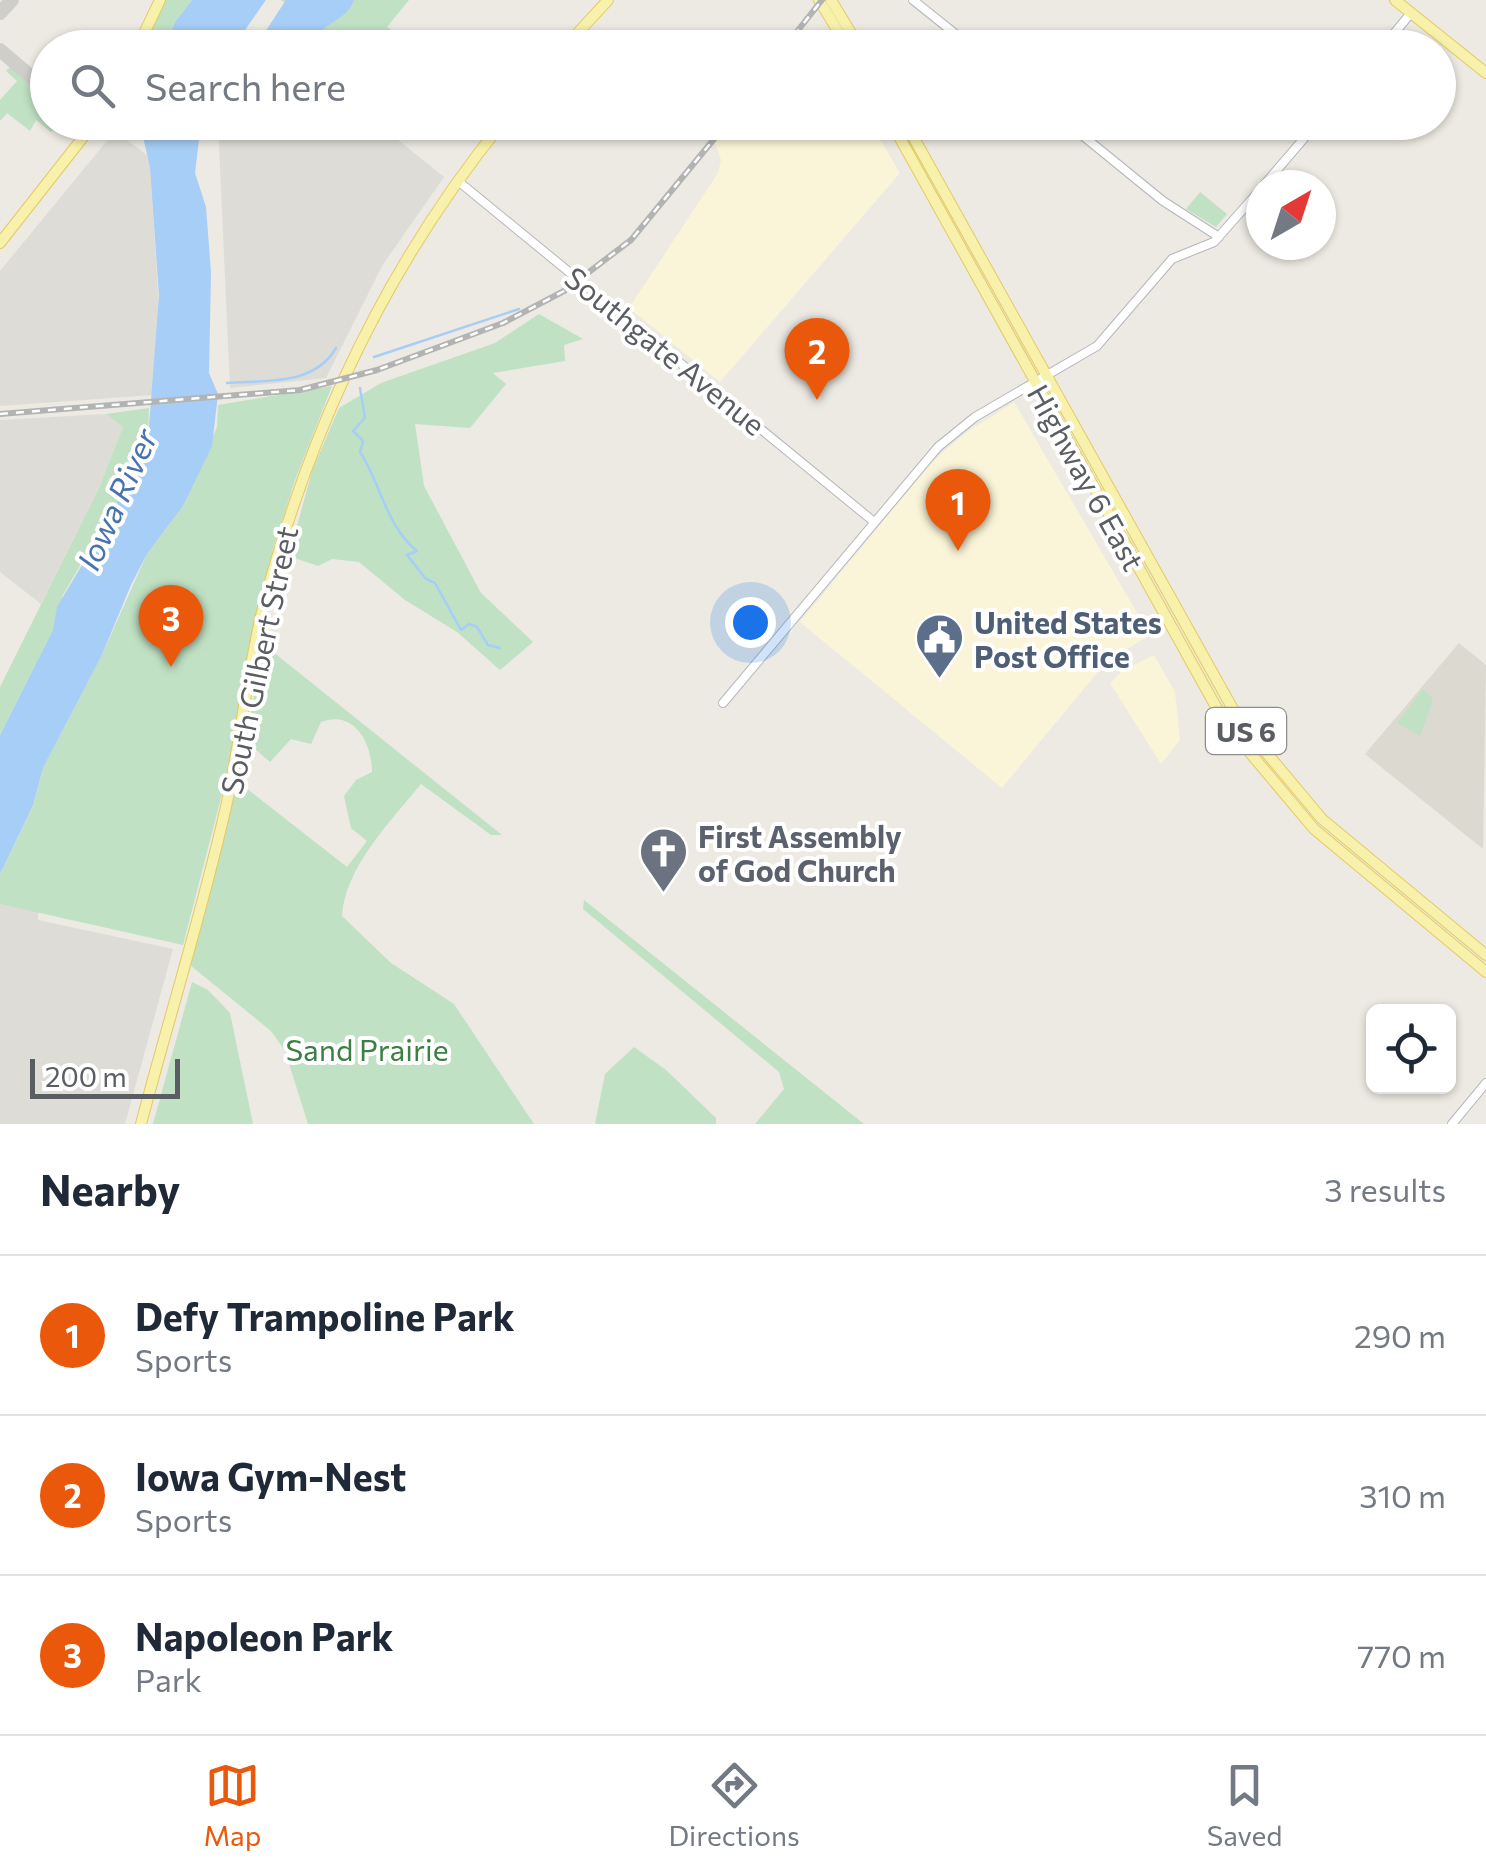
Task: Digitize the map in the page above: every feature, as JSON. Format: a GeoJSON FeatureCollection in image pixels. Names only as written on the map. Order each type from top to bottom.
{"type":"FeatureCollection","features":[{"type":"Feature","properties":{"kind":"main road"},"geometry":{"type":"LineString","coordinates":[[146,30],[160,0]]}},
{"type":"Feature","properties":{"kind":"main road"},"geometry":{"type":"LineString","coordinates":[[580,30],[608,0]]}},
{"type":"Feature","properties":{"kind":"main road"},"geometry":{"type":"LineString","coordinates":[[819,0],[837,30]]}},
{"type":"Feature","properties":{"kind":"main road"},"geometry":{"type":"LineString","coordinates":[[830,0],[849,30]]}},
{"type":"Feature","properties":{"kind":"main road"},"geometry":{"type":"LineString","coordinates":[[1395,0],[1432,30]]}},
{"type":"Feature","properties":{"kind":"main road"},"geometry":{"type":"LineString","coordinates":[[1456,50],[1486,74]]}},
{"type":"Feature","properties":{"kind":"main road"},"geometry":{"type":"LineString","coordinates":[[0,243],[82,140]]}},
{"type":"Feature","properties":{"kind":"main road","name":"South Gilbert Street"},"geometry":{"type":"LineString","coordinates":[[141,1124],[220,831],[262,612],[300,484],[369,324],[400,268],[489,140]]}},
{"type":"Feature","properties":{"kind":"main road","name":"Highway 6 East"},"geometry":{"type":"LineString","coordinates":[[901,140],[1252,739],[1332,829],[1486,956]]}},
{"type":"Feature","properties":{"kind":"main road","name":"Highway 6 East"},"geometry":{"type":"LineString","coordinates":[[914,140],[1192,668],[1244,750],[1325,839],[1486,972]]}},
{"type":"Feature","properties":{"kind":"street"},"geometry":{"type":"LineString","coordinates":[[914,0],[952,30]]}},
{"type":"Feature","properties":{"kind":"street"},"geometry":{"type":"LineString","coordinates":[[1397,30],[1411,13]]}},
{"type":"Feature","properties":{"kind":"street"},"geometry":{"type":"LineString","coordinates":[[1088,140],[1163,201],[1219,237]]}},
{"type":"Feature","properties":{"kind":"street"},"geometry":{"type":"LineString","coordinates":[[1277,170],[1303,140]]}},
{"type":"Feature","properties":{"kind":"street","name":"Southgate Avenue"},"geometry":{"type":"LineString","coordinates":[[458,180],[873,521]]}},
{"type":"Feature","properties":{"kind":"street"},"geometry":{"type":"LineString","coordinates":[[723,703],[873,521],[948,438],[1097,346],[1172,260],[1209,246],[1246,206]]}},
{"type":"Feature","properties":{"kind":"street"},"geometry":{"type":"LineString","coordinates":[[1452,1124],[1486,1082]]}},
{"type":"Feature","properties":{"kind":"shaded area"},"geometry":{"type":"Polygon","coordinates":[[[108,140],[127,140],[147,155],[160,323],[153,395],[0,406],[0,271],[108,140]]]}},
{"type":"Feature","properties":{"kind":"shaded area"},"geometry":{"type":"Polygon","coordinates":[[[219,140],[398,140],[444,177],[382,266],[326,378],[230,388],[219,140]]]}},
{"type":"Feature","properties":{"kind":"shaded area"},"geometry":{"type":"Polygon","coordinates":[[[880,140],[900,173],[720,382],[629,308],[718,173],[721,160],[715,143],[880,140]]]}},
{"type":"Feature","properties":{"kind":"shaded area"},"geometry":{"type":"Polygon","coordinates":[[[1014,402],[1150,635],[1106,662],[1002,788],[800,622],[932,462],[964,434],[1014,402]]]}},
{"type":"Feature","properties":{"kind":"shaded area"},"geometry":{"type":"Polygon","coordinates":[[[106,414],[123,427],[99,488],[41,604],[0,572],[0,420],[106,414]]]}},
{"type":"Feature","properties":{"kind":"shaded area"},"geometry":{"type":"Polygon","coordinates":[[[1459,643],[1486,665],[1483,849],[1365,754],[1459,643]]]}},
{"type":"Feature","properties":{"kind":"shaded area"},"geometry":{"type":"Polygon","coordinates":[[[1154,655],[1175,692],[1180,740],[1161,764],[1110,683],[1123,670],[1154,655]]]}},
{"type":"Feature","properties":{"kind":"shaded area"},"geometry":{"type":"Polygon","coordinates":[[[0,904],[38,912],[38,920],[173,949],[125,1124],[0,1124],[0,904]]]}},
{"type":"Feature","properties":{"kind":"green space"},"geometry":{"type":"Polygon","coordinates":[[[166,0],[192,0],[171,30],[152,30],[166,0]]]}},
{"type":"Feature","properties":{"kind":"green space"},"geometry":{"type":"Polygon","coordinates":[[[281,0],[409,0],[387,27],[391,30],[319,30],[281,0]]]}},
{"type":"Feature","properties":{"kind":"green space"},"geometry":{"type":"Polygon","coordinates":[[[11,66],[30,83],[30,131],[7,113],[0,121],[0,100],[17,81],[6,71],[11,66]]]}},
{"type":"Feature","properties":{"kind":"green space"},"geometry":{"type":"Polygon","coordinates":[[[1200,192],[1227,214],[1216,227],[1186,209],[1200,192]]]}},
{"type":"Feature","properties":{"kind":"green space"},"geometry":{"type":"Polygon","coordinates":[[[539,314],[583,339],[564,345],[565,361],[493,373],[506,384],[470,428],[415,424],[424,486],[481,593],[533,642],[500,670],[457,632],[405,600],[359,562],[332,559],[318,566],[289,556],[312,471],[339,408],[381,383],[495,343],[539,314]]]}},
{"type":"Feature","properties":{"kind":"green space"},"geometry":{"type":"Polygon","coordinates":[[[332,386],[273,549],[224,786],[183,945],[0,904],[0,874],[33,807],[43,768],[101,657],[147,554],[183,506],[217,427],[218,405],[332,386]]]}},
{"type":"Feature","properties":{"kind":"green space"},"geometry":{"type":"Polygon","coordinates":[[[149,408],[148,439],[130,480],[63,595],[53,630],[0,735],[0,687],[99,488],[123,427],[106,414],[149,408]]]}},
{"type":"Feature","properties":{"kind":"green space","name":"Sand Prairie"},"geometry":{"type":"Polygon","coordinates":[[[263,644],[502,835],[491,835],[421,784],[360,862],[342,916],[391,963],[454,1004],[534,1124],[308,1124],[285,1051],[271,1031],[190,965],[237,781],[347,867],[367,841],[351,828],[344,796],[356,780],[372,772],[365,740],[352,725],[333,719],[321,722],[311,744],[291,739],[270,762],[246,741],[263,644]]]}},
{"type":"Feature","properties":{"kind":"green space"},"geometry":{"type":"Polygon","coordinates":[[[1423,689],[1433,699],[1420,736],[1397,723],[1423,689]]]}},
{"type":"Feature","properties":{"kind":"green space"},"geometry":{"type":"Polygon","coordinates":[[[584,900],[864,1124],[755,1124],[784,1089],[779,1072],[583,909],[584,900]]]}},
{"type":"Feature","properties":{"kind":"green space"},"geometry":{"type":"Polygon","coordinates":[[[192,982],[208,990],[230,1013],[253,1124],[153,1124],[192,982]]]}},
{"type":"Feature","properties":{"kind":"green space"},"geometry":{"type":"Polygon","coordinates":[[[634,1047],[666,1070],[716,1118],[716,1124],[595,1124],[605,1074],[634,1047]]]}},
{"type":"Feature","properties":{"kind":"water"},"geometry":{"type":"Polygon","coordinates":[[[192,0],[266,0],[245,30],[171,30],[192,0]]]}},
{"type":"Feature","properties":{"kind":"water"},"geometry":{"type":"Polygon","coordinates":[[[286,0],[354,0],[346,13],[322,30],[266,30],[286,0]]]}},
{"type":"Feature","properties":{"kind":"water"},"geometry":{"type":"Polygon","coordinates":[[[144,140],[199,140],[195,173],[206,207],[211,272],[209,373],[218,394],[212,446],[183,506],[147,554],[131,585],[101,657],[43,768],[33,806],[0,874],[0,735],[53,630],[57,607],[107,523],[148,439],[159,296],[150,168],[144,140]]]}},
{"type":"Feature","properties":{"kind":"waterway"},"geometry":{"type":"LineString","coordinates":[[374,357],[519,309]]}},
{"type":"Feature","properties":{"kind":"waterway"},"geometry":{"type":"LineString","coordinates":[[227,383],[302,375],[327,360],[336,348]]}},
{"type":"Feature","properties":{"kind":"waterway"},"geometry":{"type":"LineString","coordinates":[[360,388],[365,418],[353,431],[363,441],[360,452],[391,517],[417,551],[407,555],[426,579],[435,583],[461,630],[469,624],[477,627],[488,645],[500,648]]}},
{"type":"Feature","properties":{"kind":"taxiway"},"geometry":{"type":"LineString","coordinates":[[0,13],[12,0]]}},
{"type":"Feature","properties":{"kind":"taxiway"},"geometry":{"type":"LineString","coordinates":[[0,50],[30,76]]}},
{"type":"Feature","properties":{"kind":"railway"},"geometry":{"type":"LineString","coordinates":[[798,30],[822,0]]}},
{"type":"Feature","properties":{"kind":"railway"},"geometry":{"type":"LineString","coordinates":[[0,414],[300,390],[377,370],[503,323],[564,291],[631,240],[713,140]]}},
{"type":"Feature","properties":{"kind":"place","name":"Iowa Gym-Nest"},"geometry":{"type":"Point","coordinates":[817,400]}},
{"type":"Feature","properties":{"kind":"place","name":"Defy Trampoline Park"},"geometry":{"type":"Point","coordinates":[958,551]}},
{"type":"Feature","properties":{"kind":"place","name":"Napoleon Park"},"geometry":{"type":"Point","coordinates":[171,667]}},
{"type":"Feature","properties":{"kind":"place","name":"United States Post Office"},"geometry":{"type":"Point","coordinates":[939,680]}},
{"type":"Feature","properties":{"kind":"place","name":"First Assembly of God Church"},"geometry":{"type":"Point","coordinates":[663,894]}},
{"type":"Feature","properties":{"kind":"water label","name":"Iowa River"},"geometry":{"type":"Point","coordinates":[116,499]}}]}
